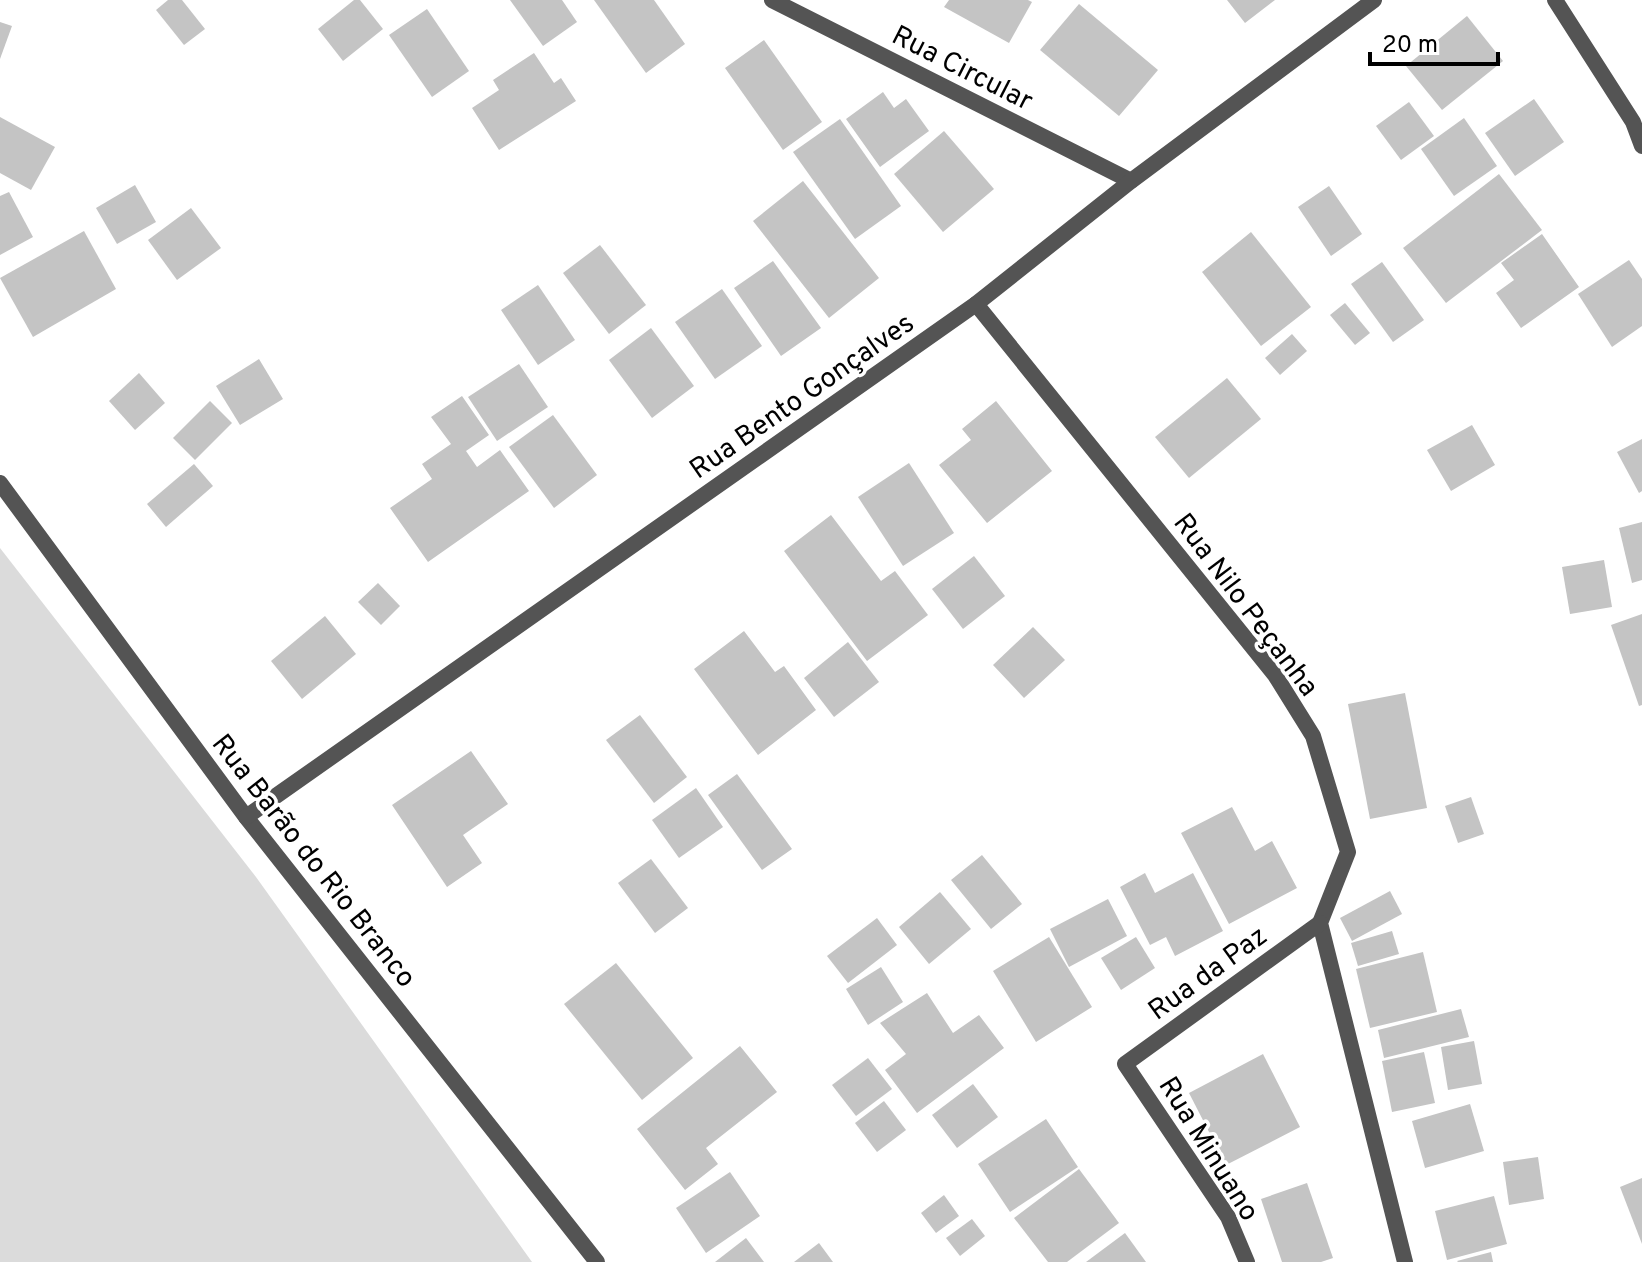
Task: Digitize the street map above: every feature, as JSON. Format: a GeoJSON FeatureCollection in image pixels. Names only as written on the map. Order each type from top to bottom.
{"type":"FeatureCollection","features":[{"type":"Feature","properties":{"kind":"street","name":"Rua Circular"},"geometry":{"type":"LineString","coordinates":[[772,0],[1131,181]]}},
{"type":"Feature","properties":{"kind":"street","name":"Rua Bento Gonçalves"},"geometry":{"type":"LineString","coordinates":[[246,817],[976,304],[1131,181],[1374,0]]}},
{"type":"Feature","properties":{"kind":"street"},"geometry":{"type":"LineString","coordinates":[[1555,0],[1633,122],[1642,146]]}},
{"type":"Feature","properties":{"kind":"street","name":"Rua Nilo Peçanha"},"geometry":{"type":"LineString","coordinates":[[976,304],[1275,675],[1313,736],[1348,852],[1320,923]]}},
{"type":"Feature","properties":{"kind":"street","name":"Rua Barão do Rio Branco"},"geometry":{"type":"LineString","coordinates":[[0,483],[246,817],[597,1262]]}},
{"type":"Feature","properties":{"kind":"street"},"geometry":{"type":"LineString","coordinates":[[1320,923],[1405,1262]]}},
{"type":"Feature","properties":{"kind":"street","name":"Rua da Paz"},"geometry":{"type":"LineString","coordinates":[[1125,1064],[1320,923]]}},
{"type":"Feature","properties":{"kind":"street","name":"Rua Minuano"},"geometry":{"type":"LineString","coordinates":[[1125,1064],[1228,1217],[1247,1262]]}},
{"type":"Feature","properties":{"kind":"shaded area"},"geometry":{"type":"Polygon","coordinates":[[[0,548],[256,877],[532,1262],[0,1262],[0,548]]]}},
{"type":"Feature","properties":{"kind":"building"},"geometry":{"type":"Polygon","coordinates":[[[168,0],[182,0],[205,29],[184,45],[156,10],[168,0]]]}},
{"type":"Feature","properties":{"kind":"building"},"geometry":{"type":"Polygon","coordinates":[[[354,0],[360,0],[383,29],[343,61],[318,29],[354,0]]]}},
{"type":"Feature","properties":{"kind":"building"},"geometry":{"type":"Polygon","coordinates":[[[510,0],[562,0],[577,22],[543,46],[510,0]]]}},
{"type":"Feature","properties":{"kind":"building"},"geometry":{"type":"Polygon","coordinates":[[[594,0],[654,0],[685,44],[646,73],[594,0]]]}},
{"type":"Feature","properties":{"kind":"building"},"geometry":{"type":"Polygon","coordinates":[[[949,0],[1032,2],[1009,43],[944,7],[949,0]]]}},
{"type":"Feature","properties":{"kind":"building"},"geometry":{"type":"Polygon","coordinates":[[[1227,0],[1275,0],[1245,23],[1227,0]]]}},
{"type":"Feature","properties":{"kind":"building"},"geometry":{"type":"Polygon","coordinates":[[[1079,4],[1158,70],[1119,116],[1040,50],[1079,4]]]}},
{"type":"Feature","properties":{"kind":"building"},"geometry":{"type":"Polygon","coordinates":[[[427,9],[469,71],[432,97],[389,35],[427,9]]]}},
{"type":"Feature","properties":{"kind":"building"},"geometry":{"type":"Polygon","coordinates":[[[1467,16],[1503,61],[1442,110],[1406,66],[1467,16]]]}},
{"type":"Feature","properties":{"kind":"building"},"geometry":{"type":"Polygon","coordinates":[[[0,22],[12,26],[0,59],[0,22]]]}},
{"type":"Feature","properties":{"kind":"building"},"geometry":{"type":"Polygon","coordinates":[[[764,40],[822,122],[783,150],[725,68],[764,40]]]}},
{"type":"Feature","properties":{"kind":"building"},"geometry":{"type":"Polygon","coordinates":[[[534,53],[554,83],[561,78],[576,101],[499,150],[472,108],[499,90],[493,80],[534,53]]]}},
{"type":"Feature","properties":{"kind":"building"},"geometry":{"type":"Polygon","coordinates":[[[883,92],[894,108],[906,99],[929,131],[880,167],[846,119],[883,92]]]}},
{"type":"Feature","properties":{"kind":"building"},"geometry":{"type":"Polygon","coordinates":[[[1534,99],[1564,142],[1515,176],[1485,133],[1534,99]]]}},
{"type":"Feature","properties":{"kind":"building"},"geometry":{"type":"Polygon","coordinates":[[[1409,102],[1434,136],[1401,160],[1376,126],[1409,102]]]}},
{"type":"Feature","properties":{"kind":"building"},"geometry":{"type":"Polygon","coordinates":[[[0,117],[55,147],[31,190],[0,173],[0,117]]]}},
{"type":"Feature","properties":{"kind":"building"},"geometry":{"type":"Polygon","coordinates":[[[1464,118],[1497,166],[1454,196],[1421,149],[1464,118]]]}},
{"type":"Feature","properties":{"kind":"building"},"geometry":{"type":"Polygon","coordinates":[[[840,119],[901,206],[855,239],[793,152],[840,119]]]}},
{"type":"Feature","properties":{"kind":"building"},"geometry":{"type":"Polygon","coordinates":[[[944,131],[994,189],[943,232],[894,174],[944,131]]]}},
{"type":"Feature","properties":{"kind":"building"},"geometry":{"type":"Polygon","coordinates":[[[1499,174],[1542,230],[1446,303],[1403,248],[1499,174]]]}},
{"type":"Feature","properties":{"kind":"building"},"geometry":{"type":"Polygon","coordinates":[[[803,181],[879,278],[829,318],[753,221],[803,181]]]}},
{"type":"Feature","properties":{"kind":"building"},"geometry":{"type":"Polygon","coordinates":[[[135,185],[156,222],[117,244],[96,208],[135,185]]]}},
{"type":"Feature","properties":{"kind":"building"},"geometry":{"type":"Polygon","coordinates":[[[1329,186],[1362,234],[1331,256],[1298,207],[1329,186]]]}},
{"type":"Feature","properties":{"kind":"building"},"geometry":{"type":"Polygon","coordinates":[[[9,192],[33,237],[0,255],[0,196],[9,192]]]}},
{"type":"Feature","properties":{"kind":"building"},"geometry":{"type":"Polygon","coordinates":[[[191,208],[221,248],[177,280],[148,240],[191,208]]]}},
{"type":"Feature","properties":{"kind":"building"},"geometry":{"type":"Polygon","coordinates":[[[84,231],[116,289],[33,337],[0,278],[84,231]]]}},
{"type":"Feature","properties":{"kind":"building"},"geometry":{"type":"Polygon","coordinates":[[[1251,232],[1311,307],[1261,346],[1202,272],[1251,232]]]}},
{"type":"Feature","properties":{"kind":"building"},"geometry":{"type":"Polygon","coordinates":[[[1542,234],[1579,287],[1521,328],[1496,293],[1514,280],[1501,263],[1542,234]]]}},
{"type":"Feature","properties":{"kind":"building"},"geometry":{"type":"Polygon","coordinates":[[[600,245],[646,305],[609,334],[563,273],[600,245]]]}},
{"type":"Feature","properties":{"kind":"building"},"geometry":{"type":"Polygon","coordinates":[[[1629,260],[1642,279],[1642,326],[1612,347],[1578,294],[1629,260]]]}},
{"type":"Feature","properties":{"kind":"building"},"geometry":{"type":"Polygon","coordinates":[[[773,261],[821,328],[781,356],[734,288],[773,261]]]}},
{"type":"Feature","properties":{"kind":"building"},"geometry":{"type":"Polygon","coordinates":[[[1382,262],[1424,320],[1393,342],[1351,284],[1382,262]]]}},
{"type":"Feature","properties":{"kind":"building"},"geometry":{"type":"Polygon","coordinates":[[[538,285],[575,340],[538,365],[501,310],[538,285]]]}},
{"type":"Feature","properties":{"kind":"building"},"geometry":{"type":"Polygon","coordinates":[[[722,289],[762,346],[715,379],[675,322],[722,289]]]}},
{"type":"Feature","properties":{"kind":"building"},"geometry":{"type":"Polygon","coordinates":[[[1345,303],[1370,333],[1355,345],[1330,315],[1345,303]]]}},
{"type":"Feature","properties":{"kind":"building"},"geometry":{"type":"Polygon","coordinates":[[[651,328],[694,386],[652,418],[609,360],[651,328]]]}},
{"type":"Feature","properties":{"kind":"building"},"geometry":{"type":"Polygon","coordinates":[[[1292,334],[1307,351],[1280,375],[1265,358],[1292,334]]]}},
{"type":"Feature","properties":{"kind":"building"},"geometry":{"type":"Polygon","coordinates":[[[259,359],[283,399],[240,425],[216,386],[259,359]]]}},
{"type":"Feature","properties":{"kind":"building"},"geometry":{"type":"Polygon","coordinates":[[[519,364],[548,407],[497,441],[468,397],[519,364]]]}},
{"type":"Feature","properties":{"kind":"building"},"geometry":{"type":"Polygon","coordinates":[[[139,373],[165,403],[135,430],[109,401],[139,373]]]}},
{"type":"Feature","properties":{"kind":"building"},"geometry":{"type":"Polygon","coordinates":[[[1227,378],[1261,419],[1189,478],[1155,437],[1227,378]]]}},
{"type":"Feature","properties":{"kind":"building"},"geometry":{"type":"Polygon","coordinates":[[[462,396],[489,435],[466,451],[477,467],[500,450],[529,491],[428,562],[390,508],[432,479],[422,464],[451,444],[431,417],[462,396]]]}},
{"type":"Feature","properties":{"kind":"building"},"geometry":{"type":"Polygon","coordinates":[[[210,401],[232,423],[195,460],[173,438],[210,401]]]}},
{"type":"Feature","properties":{"kind":"building"},"geometry":{"type":"Polygon","coordinates":[[[996,401],[1052,471],[987,523],[939,465],[971,440],[962,429],[996,401]]]}},
{"type":"Feature","properties":{"kind":"building"},"geometry":{"type":"Polygon","coordinates":[[[553,415],[597,475],[554,508],[509,447],[553,415]]]}},
{"type":"Feature","properties":{"kind":"building"},"geometry":{"type":"Polygon","coordinates":[[[1472,425],[1495,465],[1451,491],[1427,450],[1472,425]]]}},
{"type":"Feature","properties":{"kind":"building"},"geometry":{"type":"Polygon","coordinates":[[[1642,439],[1642,491],[1639,493],[1617,452],[1642,439]]]}},
{"type":"Feature","properties":{"kind":"building"},"geometry":{"type":"Polygon","coordinates":[[[909,463],[954,533],[903,566],[858,497],[909,463]]]}},
{"type":"Feature","properties":{"kind":"building"},"geometry":{"type":"Polygon","coordinates":[[[194,464],[213,486],[166,527],[147,504],[194,464]]]}},
{"type":"Feature","properties":{"kind":"building"},"geometry":{"type":"Polygon","coordinates":[[[831,515],[881,581],[895,571],[928,615],[867,661],[784,551],[831,515]]]}},
{"type":"Feature","properties":{"kind":"building"},"geometry":{"type":"Polygon","coordinates":[[[1642,522],[1642,580],[1632,583],[1619,528],[1642,522]]]}},
{"type":"Feature","properties":{"kind":"building"},"geometry":{"type":"Polygon","coordinates":[[[974,556],[1005,596],[963,629],[932,589],[974,556]]]}},
{"type":"Feature","properties":{"kind":"building"},"geometry":{"type":"Polygon","coordinates":[[[1604,560],[1612,607],[1570,614],[1562,567],[1604,560]]]}},
{"type":"Feature","properties":{"kind":"building"},"geometry":{"type":"Polygon","coordinates":[[[378,583],[400,606],[381,625],[358,602],[378,583]]]}},
{"type":"Feature","properties":{"kind":"building"},"geometry":{"type":"Polygon","coordinates":[[[1642,614],[1642,705],[1639,706],[1611,625],[1642,614]]]}},
{"type":"Feature","properties":{"kind":"building"},"geometry":{"type":"Polygon","coordinates":[[[325,616],[356,654],[302,699],[271,661],[325,616]]]}},
{"type":"Feature","properties":{"kind":"building"},"geometry":{"type":"Polygon","coordinates":[[[1033,627],[1065,660],[1024,698],[993,665],[1033,627]]]}},
{"type":"Feature","properties":{"kind":"building"},"geometry":{"type":"Polygon","coordinates":[[[744,631],[775,672],[784,666],[816,710],[758,755],[694,669],[744,631]]]}},
{"type":"Feature","properties":{"kind":"building"},"geometry":{"type":"Polygon","coordinates":[[[848,642],[879,682],[834,717],[804,678],[848,642]]]}},
{"type":"Feature","properties":{"kind":"building"},"geometry":{"type":"Polygon","coordinates":[[[1405,693],[1427,808],[1370,819],[1348,704],[1405,693]]]}},
{"type":"Feature","properties":{"kind":"building"},"geometry":{"type":"Polygon","coordinates":[[[640,715],[687,777],[654,803],[606,740],[640,715]]]}},
{"type":"Feature","properties":{"kind":"building"},"geometry":{"type":"Polygon","coordinates":[[[471,751],[508,804],[463,835],[482,863],[447,887],[392,805],[471,751]]]}},
{"type":"Feature","properties":{"kind":"building"},"geometry":{"type":"Polygon","coordinates":[[[737,774],[792,849],[762,870],[708,795],[737,774]]]}},
{"type":"Feature","properties":{"kind":"building"},"geometry":{"type":"Polygon","coordinates":[[[696,788],[723,827],[679,858],[652,820],[696,788]]]}},
{"type":"Feature","properties":{"kind":"building"},"geometry":{"type":"Polygon","coordinates":[[[1471,797],[1484,834],[1458,843],[1445,806],[1471,797]]]}},
{"type":"Feature","properties":{"kind":"building"},"geometry":{"type":"Polygon","coordinates":[[[1232,807],[1255,851],[1272,841],[1297,888],[1229,924],[1181,833],[1232,807]]]}},
{"type":"Feature","properties":{"kind":"building"},"geometry":{"type":"Polygon","coordinates":[[[982,855],[1022,904],[991,929],[951,880],[982,855]]]}},
{"type":"Feature","properties":{"kind":"building"},"geometry":{"type":"Polygon","coordinates":[[[651,859],[688,908],[655,933],[618,883],[651,859]]]}},
{"type":"Feature","properties":{"kind":"building"},"geometry":{"type":"Polygon","coordinates":[[[1145,873],[1155,893],[1193,873],[1223,931],[1175,956],[1166,937],[1150,945],[1120,887],[1145,873]]]}},
{"type":"Feature","properties":{"kind":"building"},"geometry":{"type":"Polygon","coordinates":[[[1390,891],[1402,914],[1352,941],[1340,918],[1390,891]]]}},
{"type":"Feature","properties":{"kind":"building"},"geometry":{"type":"Polygon","coordinates":[[[940,892],[971,929],[929,964],[899,927],[940,892]]]}},
{"type":"Feature","properties":{"kind":"building"},"geometry":{"type":"Polygon","coordinates":[[[1108,899],[1127,936],[1069,967],[1050,929],[1108,899]]]}},
{"type":"Feature","properties":{"kind":"building"},"geometry":{"type":"Polygon","coordinates":[[[877,918],[897,945],[848,983],[827,956],[877,918]]]}},
{"type":"Feature","properties":{"kind":"building"},"geometry":{"type":"Polygon","coordinates":[[[1392,931],[1399,954],[1358,966],[1351,943],[1392,931]]]}},
{"type":"Feature","properties":{"kind":"building"},"geometry":{"type":"Polygon","coordinates":[[[1049,937],[1092,1007],[1036,1042],[993,971],[1049,937]]]}},
{"type":"Feature","properties":{"kind":"building"},"geometry":{"type":"Polygon","coordinates":[[[1136,937],[1155,968],[1121,990],[1101,958],[1136,937]]]}},
{"type":"Feature","properties":{"kind":"building"},"geometry":{"type":"Polygon","coordinates":[[[1423,952],[1437,1012],[1370,1028],[1356,969],[1423,952]]]}},
{"type":"Feature","properties":{"kind":"building"},"geometry":{"type":"Polygon","coordinates":[[[616,963],[693,1058],[642,1100],[564,1004],[616,963]]]}},
{"type":"Feature","properties":{"kind":"building"},"geometry":{"type":"Polygon","coordinates":[[[881,967],[903,1002],[868,1025],[846,989],[881,967]]]}},
{"type":"Feature","properties":{"kind":"building"},"geometry":{"type":"Polygon","coordinates":[[[927,993],[953,1033],[979,1015],[1004,1048],[917,1113],[885,1070],[906,1054],[880,1023],[927,993]]]}},
{"type":"Feature","properties":{"kind":"building"},"geometry":{"type":"Polygon","coordinates":[[[1461,1009],[1469,1037],[1384,1058],[1378,1030],[1461,1009]]]}},
{"type":"Feature","properties":{"kind":"building"},"geometry":{"type":"Polygon","coordinates":[[[1474,1041],[1482,1084],[1448,1090],[1441,1047],[1474,1041]]]}},
{"type":"Feature","properties":{"kind":"building"},"geometry":{"type":"Polygon","coordinates":[[[740,1046],[777,1092],[706,1148],[718,1164],[685,1190],[637,1129],[740,1046]]]}},
{"type":"Feature","properties":{"kind":"building"},"geometry":{"type":"Polygon","coordinates":[[[1424,1052],[1435,1103],[1392,1112],[1382,1061],[1424,1052]]]}},
{"type":"Feature","properties":{"kind":"building"},"geometry":{"type":"Polygon","coordinates":[[[1263,1054],[1300,1127],[1226,1165],[1189,1093],[1263,1054]]]}},
{"type":"Feature","properties":{"kind":"building"},"geometry":{"type":"Polygon","coordinates":[[[868,1058],[892,1089],[856,1116],[832,1085],[868,1058]]]}},
{"type":"Feature","properties":{"kind":"building"},"geometry":{"type":"Polygon","coordinates":[[[973,1084],[998,1117],[957,1148],[932,1115],[973,1084]]]}},
{"type":"Feature","properties":{"kind":"building"},"geometry":{"type":"Polygon","coordinates":[[[884,1101],[906,1130],[877,1152],[855,1123],[884,1101]]]}},
{"type":"Feature","properties":{"kind":"building"},"geometry":{"type":"Polygon","coordinates":[[[1470,1104],[1484,1151],[1425,1168],[1412,1121],[1470,1104]]]}},
{"type":"Feature","properties":{"kind":"building"},"geometry":{"type":"Polygon","coordinates":[[[1046,1119],[1078,1167],[1010,1212],[978,1164],[1046,1119]]]}},
{"type":"Feature","properties":{"kind":"building"},"geometry":{"type":"Polygon","coordinates":[[[1538,1157],[1544,1199],[1509,1205],[1503,1162],[1538,1157]]]}},
{"type":"Feature","properties":{"kind":"building"},"geometry":{"type":"Polygon","coordinates":[[[1079,1169],[1119,1223],[1067,1262],[1048,1262],[1014,1218],[1079,1169]]]}},
{"type":"Feature","properties":{"kind":"building"},"geometry":{"type":"Polygon","coordinates":[[[730,1172],[760,1216],[706,1253],[676,1208],[730,1172]]]}},
{"type":"Feature","properties":{"kind":"building"},"geometry":{"type":"Polygon","coordinates":[[[1642,1178],[1642,1244],[1620,1187],[1642,1178]]]}},
{"type":"Feature","properties":{"kind":"building"},"geometry":{"type":"Polygon","coordinates":[[[1307,1183],[1333,1258],[1321,1262],[1282,1262],[1261,1199],[1307,1183]]]}},
{"type":"Feature","properties":{"kind":"building"},"geometry":{"type":"Polygon","coordinates":[[[944,1195],[959,1216],[936,1233],[921,1213],[944,1195]]]}},
{"type":"Feature","properties":{"kind":"building"},"geometry":{"type":"Polygon","coordinates":[[[1494,1196],[1507,1244],[1447,1260],[1435,1211],[1494,1196]]]}},
{"type":"Feature","properties":{"kind":"building"},"geometry":{"type":"Polygon","coordinates":[[[972,1219],[985,1236],[960,1256],[946,1238],[972,1219]]]}},
{"type":"Feature","properties":{"kind":"building"},"geometry":{"type":"Polygon","coordinates":[[[1125,1233],[1146,1262],[1086,1262],[1125,1233]]]}},
{"type":"Feature","properties":{"kind":"building"},"geometry":{"type":"Polygon","coordinates":[[[746,1238],[764,1262],[715,1262],[746,1238]]]}},
{"type":"Feature","properties":{"kind":"building"},"geometry":{"type":"Polygon","coordinates":[[[819,1243],[833,1262],[794,1262],[819,1243]]]}},
{"type":"Feature","properties":{"kind":"building"},"geometry":{"type":"Polygon","coordinates":[[[1491,1252],[1493,1262],[1457,1261],[1491,1252]]]}}]}
